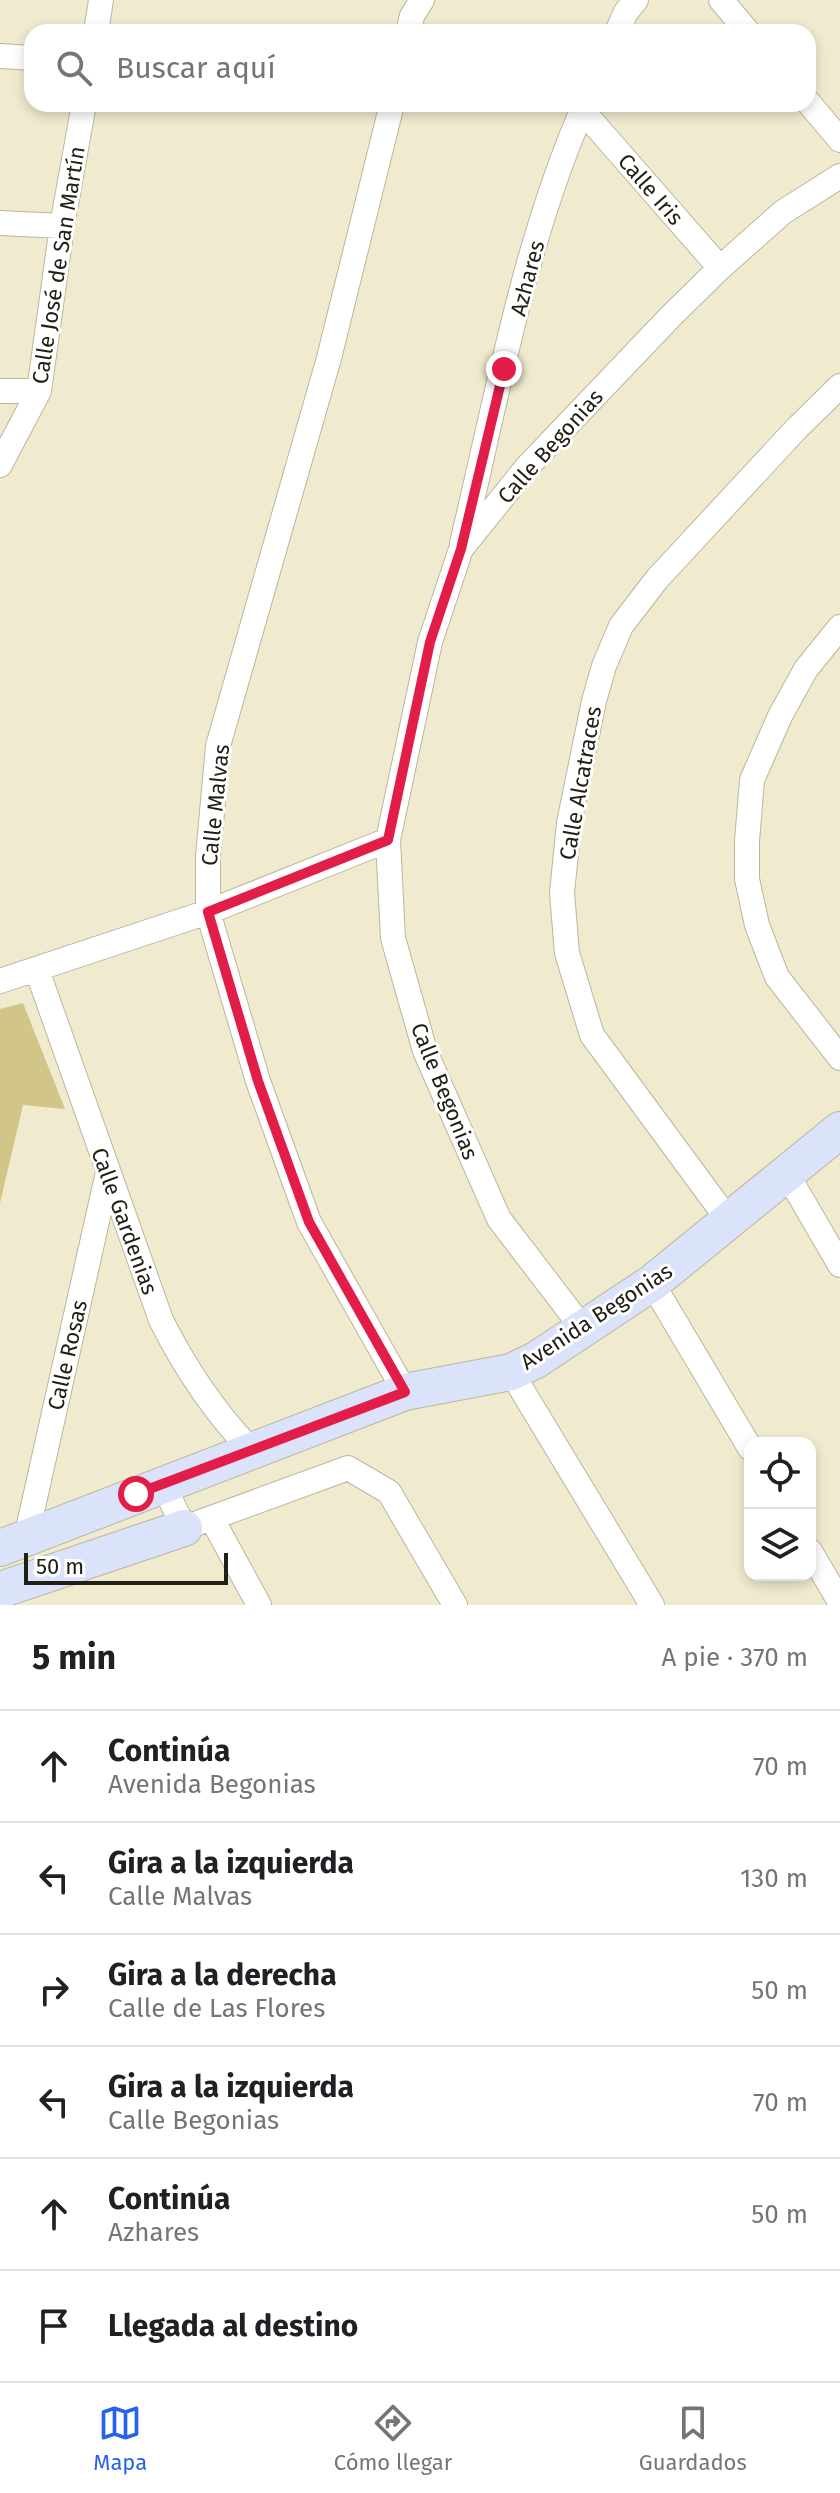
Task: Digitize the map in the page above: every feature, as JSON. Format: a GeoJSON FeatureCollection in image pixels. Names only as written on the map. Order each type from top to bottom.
{"type":"FeatureCollection","features":[{"type":"Feature","properties":{"kind":"street"},"geometry":{"type":"LineString","coordinates":[[97,24],[101,0]]}},
{"type":"Feature","properties":{"kind":"street"},"geometry":{"type":"LineString","coordinates":[[621,24],[636,0]]}},
{"type":"Feature","properties":{"kind":"street"},"geometry":{"type":"LineString","coordinates":[[721,0],[741,24]]}},
{"type":"Feature","properties":{"kind":"street"},"geometry":{"type":"LineString","coordinates":[[0,56],[24,58]]}},
{"type":"Feature","properties":{"kind":"street","name":"Calle José de San Martín"},"geometry":{"type":"LineString","coordinates":[[0,465],[9,432],[39,391],[62,226],[83,112]]}},
{"type":"Feature","properties":{"kind":"street","name":"Calle Malvas"},"geometry":{"type":"LineString","coordinates":[[390,112],[329,358],[218,746],[208,856],[208,912],[258,1081],[309,1222],[405,1392]]}},
{"type":"Feature","properties":{"kind":"street","name":"Azhares"},"geometry":{"type":"LineString","coordinates":[[461,549],[525,279],[582,112]]}},
{"type":"Feature","properties":{"kind":"street","name":"Calle Iris"},"geometry":{"type":"LineString","coordinates":[[588,112],[720,268]]}},
{"type":"Feature","properties":{"kind":"street"},"geometry":{"type":"LineString","coordinates":[[816,112],[840,140]]}},
{"type":"Feature","properties":{"kind":"street","name":"Calle Begonias"},"geometry":{"type":"LineString","coordinates":[[584,1330],[499,1219],[425,1051],[393,938],[388,840],[430,642],[461,549],[527,467],[720,268],[783,212],[840,176]]}},
{"type":"Feature","properties":{"kind":"street"},"geometry":{"type":"LineString","coordinates":[[0,223],[62,226]]}},
{"type":"Feature","properties":{"kind":"street","name":"Calle Alcatraces"},"geometry":{"type":"LineString","coordinates":[[729,1221],[592,1035],[567,953],[562,893],[569,823],[594,701],[604,666],[621,626],[657,579],[840,386]]}},
{"type":"Feature","properties":{"kind":"street"},"geometry":{"type":"LineString","coordinates":[[0,391],[39,391]]}},
{"type":"Feature","properties":{"kind":"street"},"geometry":{"type":"LineString","coordinates":[[840,627],[806,669],[780,716],[752,780],[747,879],[757,925],[777,977],[840,1058]]}},
{"type":"Feature","properties":{"kind":"street"},"geometry":{"type":"LineString","coordinates":[[0,981],[208,912],[388,840]]}},
{"type":"Feature","properties":{"kind":"street","name":"Calle Gardenias"},"geometry":{"type":"LineString","coordinates":[[37,970],[161,1320],[181,1361],[223,1421],[253,1452]]}},
{"type":"Feature","properties":{"kind":"street","name":"Avenida Begonias"},"geometry":{"type":"LineString","coordinates":[[13,1543],[405,1392],[511,1372],[536,1360],[652,1283],[840,1130]]}},
{"type":"Feature","properties":{"kind":"street","name":"Calle Rosas"},"geometry":{"type":"LineString","coordinates":[[13,1543],[108,1172]]}},
{"type":"Feature","properties":{"kind":"street"},"geometry":{"type":"LineString","coordinates":[[787,1174],[840,1265]]}},
{"type":"Feature","properties":{"kind":"street"},"geometry":{"type":"LineString","coordinates":[[652,1283],[744,1438]]}},
{"type":"Feature","properties":{"kind":"street"},"geometry":{"type":"LineString","coordinates":[[511,1372],[652,1605]]}},
{"type":"Feature","properties":{"kind":"street"},"geometry":{"type":"LineString","coordinates":[[0,1590],[198,1524],[348,1468],[389,1492],[455,1605]]}},
{"type":"Feature","properties":{"kind":"street"},"geometry":{"type":"LineString","coordinates":[[163,1484],[198,1524],[259,1605]]}},
{"type":"Feature","properties":{"kind":"street"},"geometry":{"type":"LineString","coordinates":[[816,1561],[840,1602]]}},
{"type":"Feature","properties":{"kind":"shaded area"},"geometry":{"type":"Polygon","coordinates":[[[23,1003],[65,1109],[23,1105],[0,1203],[0,1009],[23,1003]]]}},
{"type":"Feature","properties":{"kind":"route"},"geometry":{"type":"LineString","coordinates":[[136,1494],[405,1392],[309,1222],[258,1081],[208,912],[388,840],[430,642],[461,549],[504,369]]}}]}
